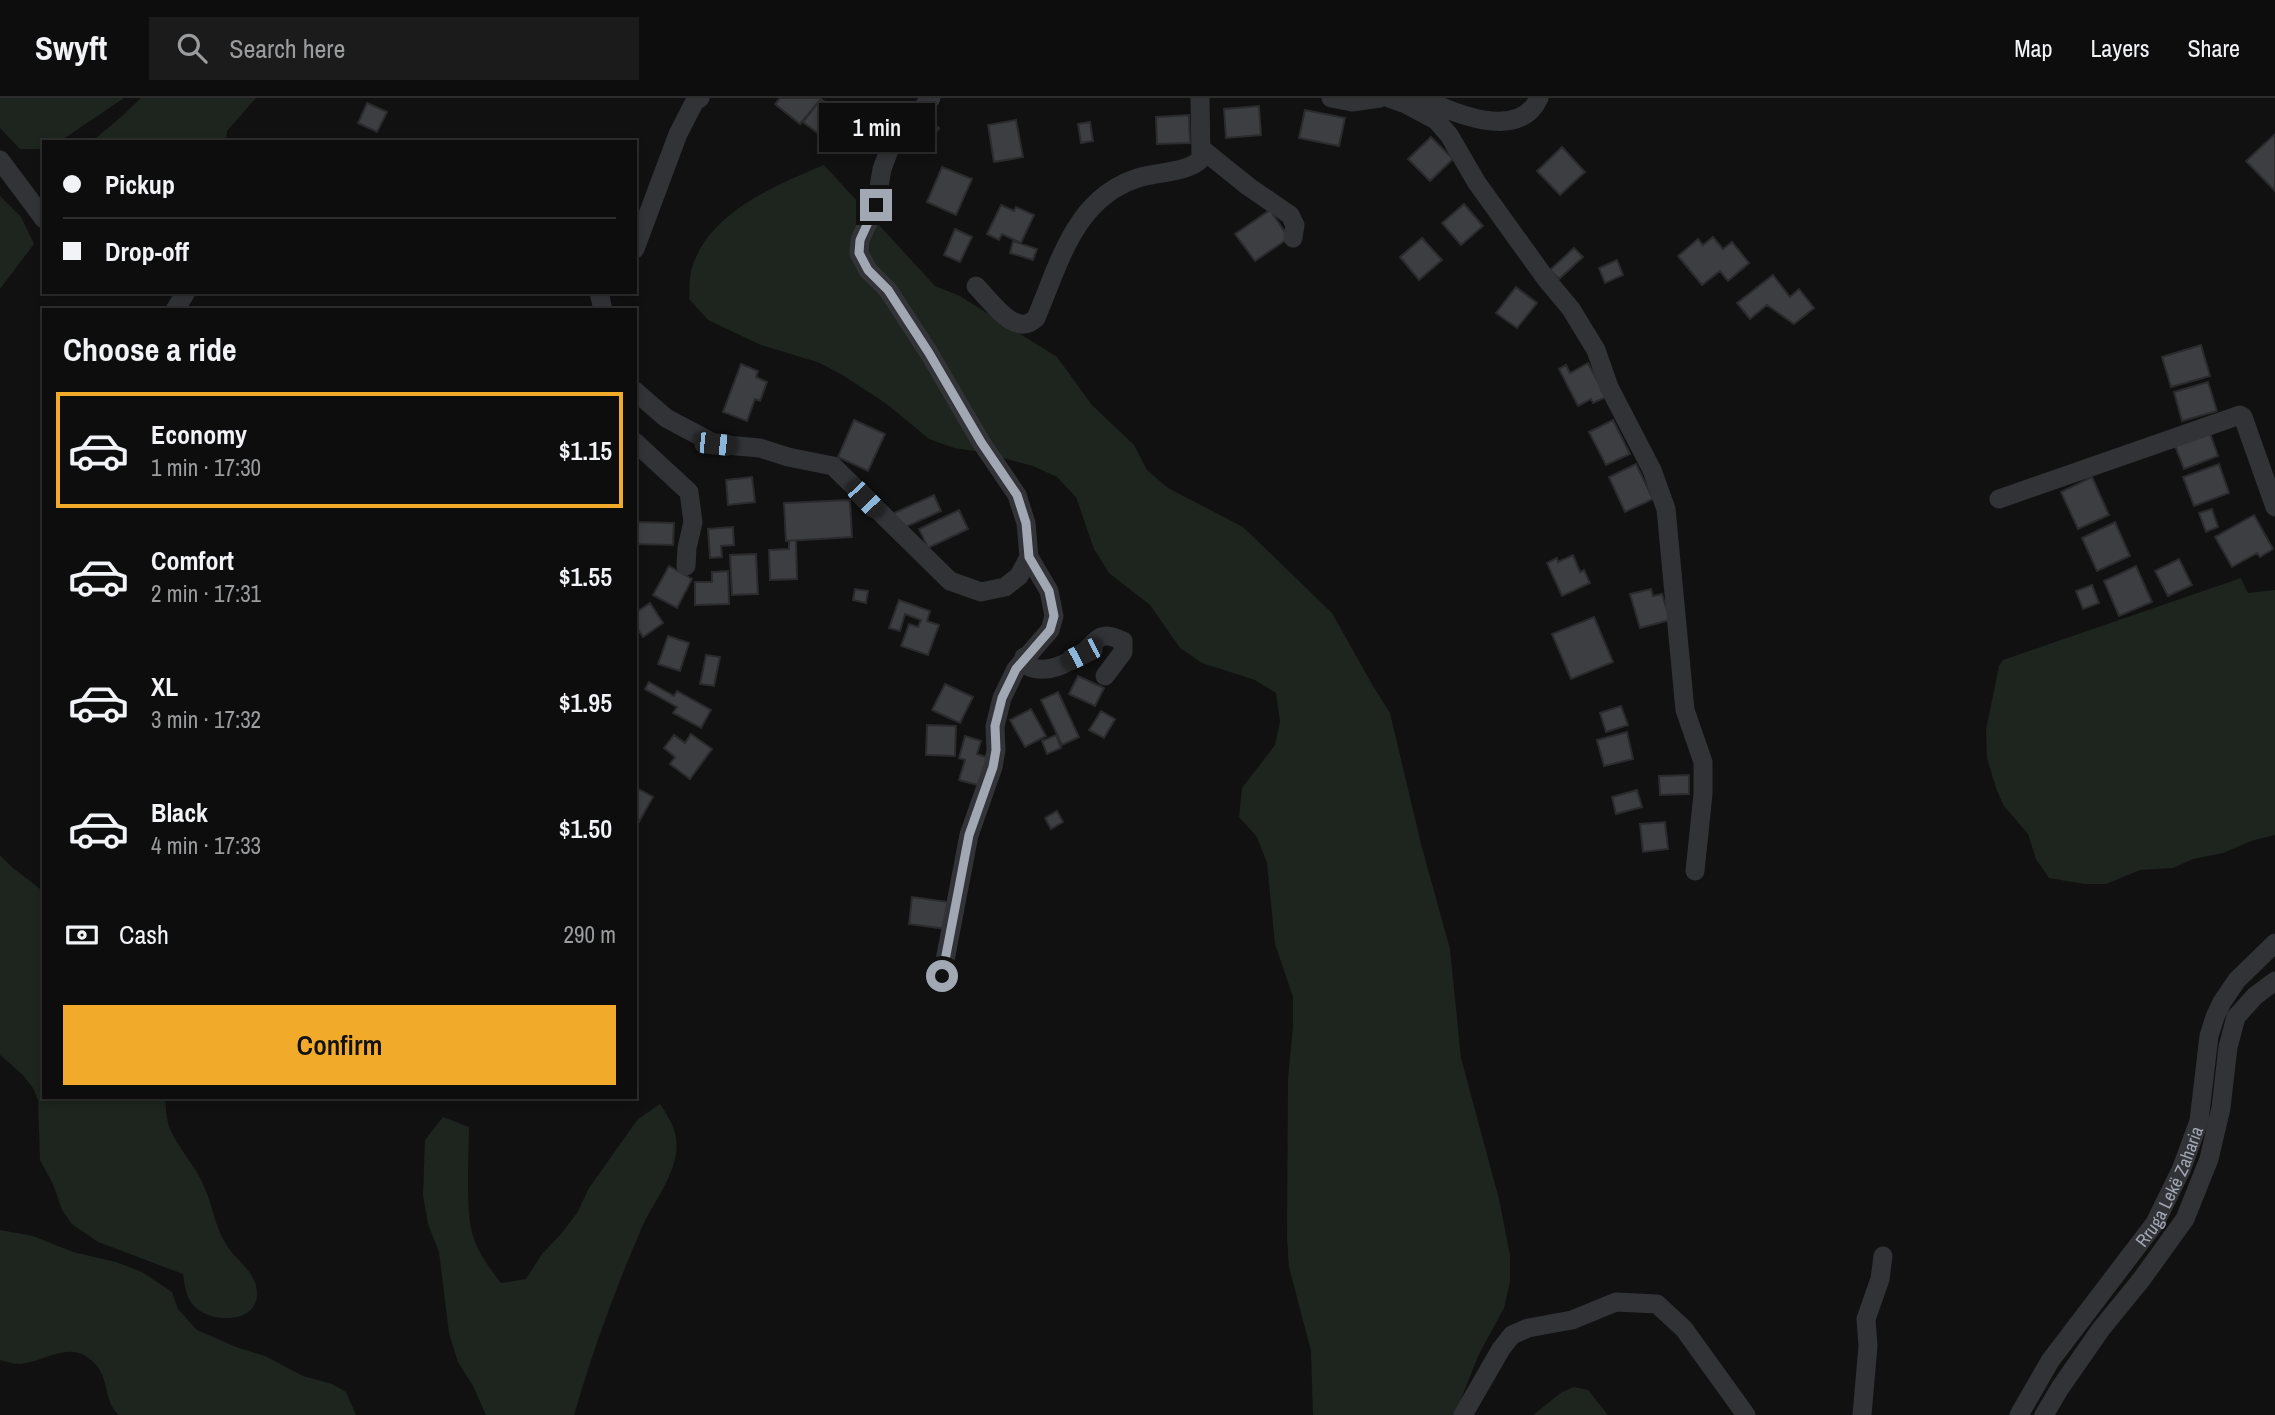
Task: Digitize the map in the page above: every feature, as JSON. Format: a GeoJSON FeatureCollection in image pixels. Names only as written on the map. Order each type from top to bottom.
{"type":"FeatureCollection","features":[{"type":"Feature","properties":{"kind":"street"},"geometry":{"type":"LineString","coordinates":[[637,244],[678,134],[695,101],[700,98]]}},
{"type":"Feature","properties":{"kind":"street"},"geometry":{"type":"LineString","coordinates":[[931,98],[891,145],[881,169],[876,205],[860,240],[859,253],[868,270],[888,290],[981,442],[1017,495],[1026,523],[1029,557],[1049,591],[1054,616],[1050,630],[1024,657],[1002,698],[995,726],[996,750],[993,767],[969,835],[942,976]]}},
{"type":"Feature","properties":{"kind":"street"},"geometry":{"type":"LineString","coordinates":[[976,286],[1012,322],[1022,326],[1030,325],[1036,318],[1074,227],[1093,206],[1114,188],[1138,178],[1196,165],[1201,159],[1203,150],[1200,98]]}},
{"type":"Feature","properties":{"kind":"street"},"geometry":{"type":"LineString","coordinates":[[1331,98],[1352,102],[1380,98]]}},
{"type":"Feature","properties":{"kind":"street"},"geometry":{"type":"LineString","coordinates":[[1389,98],[1406,103],[1436,120],[1448,135],[1477,183],[1571,309],[1596,350],[1609,387],[1652,470],[1666,509],[1685,710],[1703,762],[1703,794],[1695,871]]}},
{"type":"Feature","properties":{"kind":"street"},"geometry":{"type":"LineString","coordinates":[[1422,98],[1485,122],[1509,121],[1527,112],[1539,98]]}},
{"type":"Feature","properties":{"kind":"street"},"geometry":{"type":"LineString","coordinates":[[1203,150],[1249,187],[1290,215],[1295,225],[1293,237]]}},
{"type":"Feature","properties":{"kind":"street"},"geometry":{"type":"LineString","coordinates":[[0,160],[42,216]]}},
{"type":"Feature","properties":{"kind":"street"},"geometry":{"type":"LineString","coordinates":[[637,393],[666,418],[715,444],[760,448],[833,466],[950,582],[981,592],[1005,587],[1020,576],[1029,557]]}},
{"type":"Feature","properties":{"kind":"street"},"geometry":{"type":"LineString","coordinates":[[1999,499],[2239,415],[2244,417],[2275,507]]}},
{"type":"Feature","properties":{"kind":"street"},"geometry":{"type":"LineString","coordinates":[[637,444],[689,492],[693,522],[686,565]]}},
{"type":"Feature","properties":{"kind":"street"},"geometry":{"type":"LineString","coordinates":[[1024,657],[1026,665],[1034,670],[1048,670],[1082,654],[1100,637],[1112,636],[1122,642],[1123,652],[1105,676]]}},
{"type":"Feature","properties":{"kind":"street","name":"Rruga Lekë Zaharia"},"geometry":{"type":"LineString","coordinates":[[2018,1415],[2050,1361],[2155,1223],[2181,1170],[2199,1121],[2209,1036],[2216,1017],[2237,980],[2275,943]]}},
{"type":"Feature","properties":{"kind":"street"},"geometry":{"type":"LineString","coordinates":[[2044,1415],[2101,1329],[2185,1219],[2212,1146],[2221,1108],[2228,1047],[2236,1017],[2255,996],[2275,981]]}},
{"type":"Feature","properties":{"kind":"street"},"geometry":{"type":"LineString","coordinates":[[1862,1415],[1867,1358],[1866,1319],[1880,1279],[1883,1256]]}},
{"type":"Feature","properties":{"kind":"street"},"geometry":{"type":"LineString","coordinates":[[1463,1415],[1512,1335],[1528,1328],[1572,1320],[1616,1302],[1641,1302],[1657,1304],[1684,1329],[1746,1415]]}},
{"type":"Feature","properties":{"kind":"shaded area"},"geometry":{"type":"Polygon","coordinates":[[[0,98],[124,98],[62,140],[42,140],[42,149],[20,149],[0,128],[0,98]]]}},
{"type":"Feature","properties":{"kind":"shaded area"},"geometry":{"type":"Polygon","coordinates":[[[141,98],[256,98],[227,131],[226,140],[93,140],[141,98]]]}},
{"type":"Feature","properties":{"kind":"shaded area"},"geometry":{"type":"Polygon","coordinates":[[[824,165],[935,286],[960,296],[1057,357],[1092,405],[1134,445],[1147,470],[1168,488],[1243,527],[1332,613],[1390,713],[1421,844],[1450,949],[1461,1058],[1499,1199],[1510,1255],[1510,1282],[1504,1308],[1478,1356],[1455,1415],[1313,1415],[1311,1351],[1289,1267],[1287,1238],[1288,1078],[1293,997],[1275,944],[1267,863],[1257,837],[1239,817],[1242,788],[1275,745],[1280,721],[1276,693],[1255,680],[1202,663],[1180,648],[1150,605],[1109,573],[1094,549],[1076,497],[1057,477],[1033,466],[954,448],[929,439],[888,405],[844,376],[820,363],[761,345],[708,320],[689,299],[691,271],[699,251],[711,233],[745,204],[764,192],[824,165]]]}},
{"type":"Feature","properties":{"kind":"shaded area"},"geometry":{"type":"Polygon","coordinates":[[[0,196],[21,217],[34,244],[0,289],[0,196]]]}},
{"type":"Feature","properties":{"kind":"shaded area"},"geometry":{"type":"Polygon","coordinates":[[[2241,578],[2248,593],[2275,590],[2275,835],[2251,841],[2223,853],[2193,859],[2173,868],[2140,870],[2106,884],[2084,884],[2049,878],[2036,859],[2028,834],[2004,806],[1987,758],[1986,730],[1999,666],[2003,660],[2241,578]]]}},
{"type":"Feature","properties":{"kind":"shaded area"},"geometry":{"type":"Polygon","coordinates":[[[0,855],[42,890],[42,1099],[165,1099],[170,1129],[202,1181],[222,1237],[256,1285],[256,1302],[251,1310],[234,1318],[213,1317],[204,1313],[190,1301],[183,1274],[98,1242],[72,1224],[62,1210],[53,1184],[40,1160],[38,1100],[33,1088],[23,1075],[0,1055],[0,855]]]}},
{"type":"Feature","properties":{"kind":"shaded area"},"geometry":{"type":"Polygon","coordinates":[[[660,1104],[675,1133],[677,1147],[674,1164],[644,1223],[621,1277],[574,1415],[486,1415],[458,1362],[449,1333],[439,1252],[428,1224],[423,1195],[425,1140],[443,1117],[469,1127],[468,1197],[473,1236],[478,1249],[501,1283],[526,1279],[542,1254],[577,1213],[589,1188],[638,1119],[660,1104]]]}},
{"type":"Feature","properties":{"kind":"shaded area"},"geometry":{"type":"Polygon","coordinates":[[[0,1230],[33,1236],[73,1252],[116,1262],[142,1272],[172,1292],[178,1309],[197,1330],[265,1356],[303,1376],[332,1384],[346,1392],[356,1415],[119,1415],[111,1404],[101,1372],[88,1357],[69,1352],[21,1364],[0,1360],[0,1230]]]}},
{"type":"Feature","properties":{"kind":"shaded area"},"geometry":{"type":"Polygon","coordinates":[[[1574,1387],[1588,1390],[1608,1415],[1533,1415],[1562,1392],[1574,1387]]]}},
{"type":"Feature","properties":{"kind":"building"},"geometry":{"type":"Polygon","coordinates":[[[780,98],[821,99],[800,124],[775,104],[780,98]]]}},
{"type":"Feature","properties":{"kind":"building"},"geometry":{"type":"Polygon","coordinates":[[[821,99],[853,123],[835,146],[803,122],[821,99]]]}},
{"type":"Feature","properties":{"kind":"building"},"geometry":{"type":"Polygon","coordinates":[[[367,103],[387,112],[377,132],[358,123],[367,103]]]}},
{"type":"Feature","properties":{"kind":"building"},"geometry":{"type":"Polygon","coordinates":[[[1259,106],[1261,135],[1226,138],[1224,109],[1259,106]]]}},
{"type":"Feature","properties":{"kind":"building"},"geometry":{"type":"Polygon","coordinates":[[[1305,110],[1345,118],[1339,146],[1299,138],[1305,110]]]}},
{"type":"Feature","properties":{"kind":"building"},"geometry":{"type":"Polygon","coordinates":[[[1189,115],[1190,143],[1157,144],[1156,117],[1189,115]]]}},
{"type":"Feature","properties":{"kind":"building"},"geometry":{"type":"Polygon","coordinates":[[[1016,120],[1023,157],[994,162],[988,125],[1016,120]]]}},
{"type":"Feature","properties":{"kind":"building"},"geometry":{"type":"Polygon","coordinates":[[[928,121],[939,128],[921,153],[911,146],[928,121]]]}},
{"type":"Feature","properties":{"kind":"building"},"geometry":{"type":"Polygon","coordinates":[[[1090,122],[1093,141],[1081,143],[1078,124],[1090,122]]]}},
{"type":"Feature","properties":{"kind":"building"},"geometry":{"type":"Polygon","coordinates":[[[2275,134],[2275,191],[2246,161],[2275,134]]]}},
{"type":"Feature","properties":{"kind":"building"},"geometry":{"type":"Polygon","coordinates":[[[1431,137],[1453,159],[1430,181],[1408,159],[1431,137]]]}},
{"type":"Feature","properties":{"kind":"building"},"geometry":{"type":"Polygon","coordinates":[[[1562,147],[1585,172],[1560,195],[1537,171],[1562,147]]]}},
{"type":"Feature","properties":{"kind":"building"},"geometry":{"type":"Polygon","coordinates":[[[942,167],[972,179],[956,215],[927,202],[942,167]]]}},
{"type":"Feature","properties":{"kind":"building"},"geometry":{"type":"Polygon","coordinates":[[[1464,204],[1483,226],[1461,245],[1442,223],[1464,204]]]}},
{"type":"Feature","properties":{"kind":"building"},"geometry":{"type":"Polygon","coordinates":[[[1001,205],[1014,211],[1016,207],[1034,215],[1021,243],[1002,234],[999,240],[987,234],[1001,205]]]}},
{"type":"Feature","properties":{"kind":"building"},"geometry":{"type":"Polygon","coordinates":[[[1270,210],[1289,238],[1255,261],[1235,234],[1270,210]]]}},
{"type":"Feature","properties":{"kind":"building"},"geometry":{"type":"Polygon","coordinates":[[[955,229],[972,237],[960,262],[944,255],[955,229]]]}},
{"type":"Feature","properties":{"kind":"building"},"geometry":{"type":"Polygon","coordinates":[[[1713,237],[1723,249],[1732,242],[1749,263],[1728,281],[1720,271],[1702,285],[1678,256],[1698,239],[1703,245],[1713,237]]]}},
{"type":"Feature","properties":{"kind":"building"},"geometry":{"type":"Polygon","coordinates":[[[1422,238],[1442,260],[1419,280],[1400,257],[1422,238]]]}},
{"type":"Feature","properties":{"kind":"building"},"geometry":{"type":"Polygon","coordinates":[[[1013,241],[1037,249],[1033,260],[1010,253],[1013,241]]]}},
{"type":"Feature","properties":{"kind":"building"},"geometry":{"type":"Polygon","coordinates":[[[1574,248],[1583,257],[1559,279],[1550,270],[1574,248]]]}},
{"type":"Feature","properties":{"kind":"building"},"geometry":{"type":"Polygon","coordinates":[[[1617,260],[1623,275],[1605,283],[1599,268],[1617,260]]]}},
{"type":"Feature","properties":{"kind":"building"},"geometry":{"type":"Polygon","coordinates":[[[1773,275],[1790,297],[1799,289],[1814,308],[1794,324],[1767,305],[1750,319],[1737,303],[1773,275]]]}},
{"type":"Feature","properties":{"kind":"building"},"geometry":{"type":"Polygon","coordinates":[[[1516,287],[1537,303],[1517,328],[1496,313],[1516,287]]]}},
{"type":"Feature","properties":{"kind":"building"},"geometry":{"type":"Polygon","coordinates":[[[2201,345],[2210,376],[2171,387],[2162,357],[2201,345]]]}},
{"type":"Feature","properties":{"kind":"building"},"geometry":{"type":"Polygon","coordinates":[[[1588,363],[1606,397],[1593,403],[1591,399],[1578,406],[1559,369],[1566,365],[1570,373],[1588,363]]]}},
{"type":"Feature","properties":{"kind":"building"},"geometry":{"type":"Polygon","coordinates":[[[741,364],[758,371],[756,377],[767,382],[760,401],[755,399],[747,421],[723,412],[741,364]]]}},
{"type":"Feature","properties":{"kind":"building"},"geometry":{"type":"Polygon","coordinates":[[[2208,382],[2217,411],[2182,421],[2174,392],[2208,382]]]}},
{"type":"Feature","properties":{"kind":"building"},"geometry":{"type":"Polygon","coordinates":[[[854,420],[885,434],[868,471],[838,457],[854,420]]]}},
{"type":"Feature","properties":{"kind":"building"},"geometry":{"type":"Polygon","coordinates":[[[1613,420],[1630,454],[1606,465],[1589,432],[1613,420]]]}},
{"type":"Feature","properties":{"kind":"building"},"geometry":{"type":"Polygon","coordinates":[[[2209,430],[2218,456],[2184,469],[2174,443],[2209,430]]]}},
{"type":"Feature","properties":{"kind":"building"},"geometry":{"type":"Polygon","coordinates":[[[1636,464],[1653,499],[1625,512],[1609,477],[1636,464]]]}},
{"type":"Feature","properties":{"kind":"building"},"geometry":{"type":"Polygon","coordinates":[[[2219,464],[2229,493],[2194,506],[2183,477],[2219,464]]]}},
{"type":"Feature","properties":{"kind":"building"},"geometry":{"type":"Polygon","coordinates":[[[752,477],[755,502],[728,505],[726,480],[752,477]]]}},
{"type":"Feature","properties":{"kind":"building"},"geometry":{"type":"Polygon","coordinates":[[[2092,477],[2109,515],[2078,529],[2061,492],[2092,477]]]}},
{"type":"Feature","properties":{"kind":"building"},"geometry":{"type":"Polygon","coordinates":[[[934,495],[941,511],[901,529],[894,513],[934,495]]]}},
{"type":"Feature","properties":{"kind":"building"},"geometry":{"type":"Polygon","coordinates":[[[850,500],[852,537],[786,541],[784,503],[850,500]]]}},
{"type":"Feature","properties":{"kind":"building"},"geometry":{"type":"Polygon","coordinates":[[[2212,509],[2218,527],[2206,532],[2199,513],[2212,509]]]}},
{"type":"Feature","properties":{"kind":"building"},"geometry":{"type":"Polygon","coordinates":[[[959,510],[968,529],[928,548],[919,529],[959,510]]]}},
{"type":"Feature","properties":{"kind":"building"},"geometry":{"type":"Polygon","coordinates":[[[2254,515],[2273,549],[2260,557],[2257,553],[2232,567],[2215,537],[2254,515]]]}},
{"type":"Feature","properties":{"kind":"building"},"geometry":{"type":"Polygon","coordinates":[[[638,522],[674,523],[673,545],[637,544],[638,522]]]}},
{"type":"Feature","properties":{"kind":"building"},"geometry":{"type":"Polygon","coordinates":[[[2115,522],[2130,556],[2097,571],[2082,538],[2115,522]]]}},
{"type":"Feature","properties":{"kind":"building"},"geometry":{"type":"Polygon","coordinates":[[[733,527],[734,545],[721,546],[722,557],[710,558],[708,529],[733,527]]]}},
{"type":"Feature","properties":{"kind":"building"},"geometry":{"type":"Polygon","coordinates":[[[789,541],[796,541],[797,579],[770,580],[769,550],[789,549],[789,541]]]}},
{"type":"Feature","properties":{"kind":"building"},"geometry":{"type":"Polygon","coordinates":[[[756,554],[758,594],[732,595],[730,555],[756,554]]]}},
{"type":"Feature","properties":{"kind":"building"},"geometry":{"type":"Polygon","coordinates":[[[1573,555],[1580,572],[1584,570],[1590,583],[1562,596],[1547,563],[1557,558],[1558,562],[1573,555]]]}},
{"type":"Feature","properties":{"kind":"building"},"geometry":{"type":"Polygon","coordinates":[[[2179,559],[2192,585],[2168,596],[2155,571],[2179,559]]]}},
{"type":"Feature","properties":{"kind":"building"},"geometry":{"type":"Polygon","coordinates":[[[669,566],[692,579],[677,608],[653,595],[669,566]]]}},
{"type":"Feature","properties":{"kind":"building"},"geometry":{"type":"Polygon","coordinates":[[[2136,566],[2152,602],[2119,616],[2104,581],[2136,566]]]}},
{"type":"Feature","properties":{"kind":"building"},"geometry":{"type":"Polygon","coordinates":[[[728,571],[729,604],[695,605],[695,582],[712,582],[712,572],[728,571]]]}},
{"type":"Feature","properties":{"kind":"building"},"geometry":{"type":"Polygon","coordinates":[[[2092,585],[2099,603],[2083,609],[2076,591],[2092,585]]]}},
{"type":"Feature","properties":{"kind":"building"},"geometry":{"type":"Polygon","coordinates":[[[855,589],[868,591],[866,603],[853,600],[855,589]]]}},
{"type":"Feature","properties":{"kind":"building"},"geometry":{"type":"Polygon","coordinates":[[[1651,589],[1653,596],[1662,594],[1670,620],[1640,628],[1630,594],[1651,589]]]}},
{"type":"Feature","properties":{"kind":"building"},"geometry":{"type":"Polygon","coordinates":[[[899,600],[930,611],[927,621],[939,625],[928,655],[901,646],[909,624],[918,627],[921,620],[905,614],[900,631],[889,628],[899,600]]]}},
{"type":"Feature","properties":{"kind":"building"},"geometry":{"type":"Polygon","coordinates":[[[650,603],[663,623],[643,637],[637,628],[637,612],[650,603]]]}},
{"type":"Feature","properties":{"kind":"building"},"geometry":{"type":"Polygon","coordinates":[[[1594,617],[1613,662],[1571,679],[1552,634],[1594,617]]]}},
{"type":"Feature","properties":{"kind":"building"},"geometry":{"type":"Polygon","coordinates":[[[668,636],[689,643],[680,671],[658,664],[668,636]]]}},
{"type":"Feature","properties":{"kind":"building"},"geometry":{"type":"Polygon","coordinates":[[[706,655],[720,657],[714,686],[700,684],[706,655]]]}},
{"type":"Feature","properties":{"kind":"building"},"geometry":{"type":"Polygon","coordinates":[[[1078,676],[1104,688],[1095,706],[1069,694],[1078,676]]]}},
{"type":"Feature","properties":{"kind":"building"},"geometry":{"type":"Polygon","coordinates":[[[649,682],[674,696],[677,691],[711,710],[701,728],[673,713],[677,707],[645,689],[649,682]]]}},
{"type":"Feature","properties":{"kind":"building"},"geometry":{"type":"Polygon","coordinates":[[[945,684],[973,697],[960,723],[932,710],[945,684]]]}},
{"type":"Feature","properties":{"kind":"building"},"geometry":{"type":"Polygon","coordinates":[[[1058,692],[1079,737],[1062,745],[1041,700],[1058,692]]]}},
{"type":"Feature","properties":{"kind":"building"},"geometry":{"type":"Polygon","coordinates":[[[1621,706],[1628,725],[1606,732],[1600,713],[1621,706]]]}},
{"type":"Feature","properties":{"kind":"building"},"geometry":{"type":"Polygon","coordinates":[[[1031,709],[1046,736],[1025,747],[1010,720],[1031,709]]]}},
{"type":"Feature","properties":{"kind":"building"},"geometry":{"type":"Polygon","coordinates":[[[1101,711],[1115,719],[1104,738],[1089,730],[1101,711]]]}},
{"type":"Feature","properties":{"kind":"building"},"geometry":{"type":"Polygon","coordinates":[[[927,725],[956,726],[955,756],[926,755],[927,725]]]}},
{"type":"Feature","properties":{"kind":"building"},"geometry":{"type":"Polygon","coordinates":[[[1627,732],[1633,759],[1604,766],[1597,740],[1627,732]]]}},
{"type":"Feature","properties":{"kind":"building"},"geometry":{"type":"Polygon","coordinates":[[[691,734],[712,749],[690,779],[670,764],[675,757],[664,748],[674,735],[685,743],[691,734]]]}},
{"type":"Feature","properties":{"kind":"building"},"geometry":{"type":"Polygon","coordinates":[[[1056,735],[1061,748],[1047,754],[1042,741],[1056,735]]]}},
{"type":"Feature","properties":{"kind":"building"},"geometry":{"type":"Polygon","coordinates":[[[965,736],[981,741],[977,754],[989,758],[981,786],[959,780],[965,760],[959,758],[965,736]]]}},
{"type":"Feature","properties":{"kind":"building"},"geometry":{"type":"Polygon","coordinates":[[[1689,775],[1689,794],[1660,795],[1659,776],[1689,775]]]}},
{"type":"Feature","properties":{"kind":"building"},"geometry":{"type":"Polygon","coordinates":[[[637,788],[653,797],[637,825],[637,788]]]}},
{"type":"Feature","properties":{"kind":"building"},"geometry":{"type":"Polygon","coordinates":[[[1637,790],[1642,807],[1616,814],[1612,797],[1637,790]]]}},
{"type":"Feature","properties":{"kind":"building"},"geometry":{"type":"Polygon","coordinates":[[[1057,811],[1063,822],[1051,829],[1045,818],[1057,811]]]}},
{"type":"Feature","properties":{"kind":"building"},"geometry":{"type":"Polygon","coordinates":[[[1665,822],[1668,849],[1643,852],[1640,824],[1665,822]]]}},
{"type":"Feature","properties":{"kind":"building"},"geometry":{"type":"Polygon","coordinates":[[[912,897],[949,902],[946,929],[909,924],[912,897]]]}},
{"type":"Feature","properties":{"kind":"route"},"geometry":{"type":"LineString","coordinates":[[876,205],[860,240],[859,253],[868,270],[888,290],[981,442],[1017,495],[1026,523],[1029,557],[1041,575],[1053,604],[1054,616],[1050,630],[1024,657],[1002,698],[995,726],[997,737],[993,767],[969,835],[942,976]]}}]}
